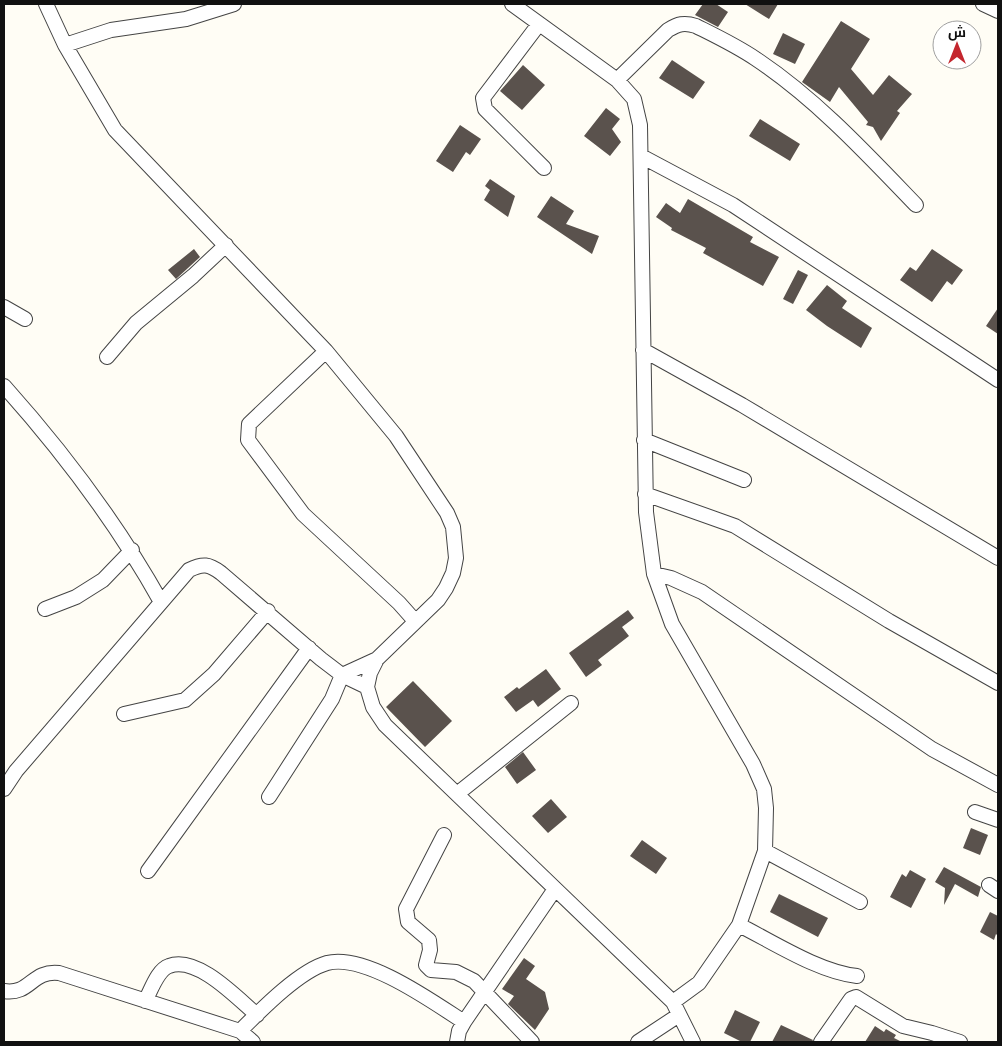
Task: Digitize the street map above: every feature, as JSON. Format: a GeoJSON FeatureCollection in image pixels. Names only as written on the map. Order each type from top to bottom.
{"type":"FeatureCollection","features":[{"type":"Feature","properties":{"kind":"street"},"geometry":{"type":"LineString","coordinates":[[46,4],[65,45],[114,130],[326,350],[396,436],[438,498],[452,527],[456,558],[453,573],[438,600],[377,659],[342,675],[332,699],[269,797]]}},
{"type":"Feature","properties":{"kind":"street"},"geometry":{"type":"LineString","coordinates":[[65,45],[111,30],[186,19],[234,4]]}},
{"type":"Feature","properties":{"kind":"street"},"geometry":{"type":"LineString","coordinates":[[512,4],[617,80],[634,99],[640,125],[645,494],[654,574],[672,624],[740,741],[764,789],[766,808],[765,851],[738,925],[699,983],[676,1009],[638,1042]]}},
{"type":"Feature","properties":{"kind":"street"},"geometry":{"type":"LineString","coordinates":[[984,4],[998,11]]}},
{"type":"Feature","properties":{"kind":"street"},"geometry":{"type":"LineString","coordinates":[[617,80],[668,30],[677,24],[685,23],[696,26],[755,58],[792,86],[847,136],[916,205]]}},
{"type":"Feature","properties":{"kind":"street"},"geometry":{"type":"LineString","coordinates":[[539,24],[483,98],[485,110],[544,168]]}},
{"type":"Feature","properties":{"kind":"street"},"geometry":{"type":"LineString","coordinates":[[640,156],[734,205],[998,380]]}},
{"type":"Feature","properties":{"kind":"street"},"geometry":{"type":"LineString","coordinates":[[107,357],[136,323],[193,276],[226,245]]}},
{"type":"Feature","properties":{"kind":"street"},"geometry":{"type":"LineString","coordinates":[[4,307],[24,319]]}},
{"type":"Feature","properties":{"kind":"street"},"geometry":{"type":"LineString","coordinates":[[326,350],[249,424],[248,440],[303,514],[386,591],[415,621]]}},
{"type":"Feature","properties":{"kind":"street"},"geometry":{"type":"LineString","coordinates":[[643,350],[742,406],[998,558]]}},
{"type":"Feature","properties":{"kind":"street"},"geometry":{"type":"LineString","coordinates":[[4,386],[28,413],[132,550],[161,602]]}},
{"type":"Feature","properties":{"kind":"street"},"geometry":{"type":"LineString","coordinates":[[644,440],[744,480]]}},
{"type":"Feature","properties":{"kind":"street"},"geometry":{"type":"LineString","coordinates":[[645,494],[735,526],[889,621],[998,683]]}},
{"type":"Feature","properties":{"kind":"street"},"geometry":{"type":"LineString","coordinates":[[45,609],[76,596],[103,580],[132,550]]}},
{"type":"Feature","properties":{"kind":"street"},"geometry":{"type":"LineString","coordinates":[[4,789],[16,771],[161,602],[189,570],[200,564],[210,566],[221,573],[342,675],[367,687]]}},
{"type":"Feature","properties":{"kind":"street"},"geometry":{"type":"LineString","coordinates":[[654,574],[671,578],[702,592],[932,748],[998,785]]}},
{"type":"Feature","properties":{"kind":"street"},"geometry":{"type":"LineString","coordinates":[[124,714],[186,700],[214,674],[268,611]]}},
{"type":"Feature","properties":{"kind":"street"},"geometry":{"type":"LineString","coordinates":[[148,871],[308,648]]}},
{"type":"Feature","properties":{"kind":"street"},"geometry":{"type":"LineString","coordinates":[[377,659],[367,687],[373,707],[384,724],[676,1009],[693,1042]]}},
{"type":"Feature","properties":{"kind":"street"},"geometry":{"type":"LineString","coordinates":[[457,794],[571,703]]}},
{"type":"Feature","properties":{"kind":"street"},"geometry":{"type":"LineString","coordinates":[[975,812],[998,820]]}},
{"type":"Feature","properties":{"kind":"street"},"geometry":{"type":"LineString","coordinates":[[444,835],[406,909],[408,922],[429,940],[430,950],[426,965],[431,970],[456,972],[474,981],[532,1042]]}},
{"type":"Feature","properties":{"kind":"street"},"geometry":{"type":"LineString","coordinates":[[765,851],[860,902]]}},
{"type":"Feature","properties":{"kind":"street"},"geometry":{"type":"LineString","coordinates":[[457,1042],[459,1031],[464,1022],[555,889]]}},
{"type":"Feature","properties":{"kind":"street"},"geometry":{"type":"LineString","coordinates":[[738,925],[804,958],[846,974],[857,976]]}},
{"type":"Feature","properties":{"kind":"street"},"geometry":{"type":"LineString","coordinates":[[240,1031],[288,987],[320,966],[329,963],[344,963],[388,975],[464,1022]]}},
{"type":"Feature","properties":{"kind":"street"},"geometry":{"type":"LineString","coordinates":[[145,1001],[160,973],[169,966],[189,966],[214,977],[256,1015]]}},
{"type":"Feature","properties":{"kind":"street"},"geometry":{"type":"LineString","coordinates":[[4,992],[22,990],[34,979],[49,972],[240,1031],[253,1042]]}},
{"type":"Feature","properties":{"kind":"street"},"geometry":{"type":"LineString","coordinates":[[821,1042],[851,999],[856,997],[903,1026],[960,1042]]}},
{"type":"Feature","properties":{"kind":"building"},"geometry":{"type":"Polygon","coordinates":[[[703,4],[716,4],[728,12],[718,27],[695,15],[703,4]]]}},
{"type":"Feature","properties":{"kind":"building"},"geometry":{"type":"Polygon","coordinates":[[[745,4],[778,4],[769,19],[745,4]]]}},
{"type":"Feature","properties":{"kind":"building"},"geometry":{"type":"Polygon","coordinates":[[[841,21],[870,39],[851,69],[873,95],[889,75],[912,94],[897,111],[900,113],[881,141],[873,127],[866,125],[868,122],[839,87],[830,102],[802,82],[841,21]]]}},
{"type":"Feature","properties":{"kind":"building"},"geometry":{"type":"Polygon","coordinates":[[[783,33],[805,44],[795,64],[773,54],[783,33]]]}},
{"type":"Feature","properties":{"kind":"building"},"geometry":{"type":"Polygon","coordinates":[[[672,60],[705,82],[693,99],[659,78],[672,60]]]}},
{"type":"Feature","properties":{"kind":"building"},"geometry":{"type":"Polygon","coordinates":[[[523,65],[545,85],[522,110],[500,91],[523,65]]]}},
{"type":"Feature","properties":{"kind":"building"},"geometry":{"type":"Polygon","coordinates":[[[606,108],[620,119],[612,129],[621,142],[610,156],[584,136],[606,108]]]}},
{"type":"Feature","properties":{"kind":"building"},"geometry":{"type":"Polygon","coordinates":[[[760,119],[800,144],[790,161],[749,136],[760,119]]]}},
{"type":"Feature","properties":{"kind":"building"},"geometry":{"type":"Polygon","coordinates":[[[460,125],[481,139],[470,155],[466,152],[453,172],[436,161],[460,125]]]}},
{"type":"Feature","properties":{"kind":"building"},"geometry":{"type":"Polygon","coordinates":[[[490,179],[515,196],[508,217],[484,200],[490,190],[485,186],[490,179]]]}},
{"type":"Feature","properties":{"kind":"building"},"geometry":{"type":"Polygon","coordinates":[[[551,196],[574,211],[566,224],[599,236],[592,254],[537,217],[551,196]]]}},
{"type":"Feature","properties":{"kind":"building"},"geometry":{"type":"Polygon","coordinates":[[[688,199],[753,237],[750,242],[779,257],[763,286],[703,253],[706,248],[671,230],[672,228],[656,217],[666,203],[680,213],[688,199]]]}},
{"type":"Feature","properties":{"kind":"building"},"geometry":{"type":"Polygon","coordinates":[[[194,249],[200,257],[176,279],[168,270],[194,249]]]}},
{"type":"Feature","properties":{"kind":"building"},"geometry":{"type":"Polygon","coordinates":[[[932,249],[963,270],[952,285],[947,281],[932,302],[900,280],[910,267],[916,271],[932,249]]]}},
{"type":"Feature","properties":{"kind":"building"},"geometry":{"type":"Polygon","coordinates":[[[798,270],[808,275],[793,304],[783,299],[798,270]]]}},
{"type":"Feature","properties":{"kind":"building"},"geometry":{"type":"Polygon","coordinates":[[[827,285],[847,301],[842,308],[872,328],[861,348],[806,310],[827,285]]]}},
{"type":"Feature","properties":{"kind":"building"},"geometry":{"type":"Polygon","coordinates":[[[998,308],[998,334],[986,326],[998,308]]]}},
{"type":"Feature","properties":{"kind":"building"},"geometry":{"type":"Polygon","coordinates":[[[628,610],[634,618],[622,627],[629,636],[598,660],[602,665],[586,677],[569,653],[628,610]]]}},
{"type":"Feature","properties":{"kind":"building"},"geometry":{"type":"Polygon","coordinates":[[[546,669],[561,689],[538,707],[533,700],[516,712],[504,697],[517,687],[519,689],[546,669]]]}},
{"type":"Feature","properties":{"kind":"building"},"geometry":{"type":"Polygon","coordinates":[[[413,681],[452,721],[425,747],[386,707],[413,681]]]}},
{"type":"Feature","properties":{"kind":"building"},"geometry":{"type":"Polygon","coordinates":[[[523,752],[536,770],[517,784],[505,767],[523,752]]]}},
{"type":"Feature","properties":{"kind":"building"},"geometry":{"type":"Polygon","coordinates":[[[551,799],[567,817],[548,833],[532,816],[551,799]]]}},
{"type":"Feature","properties":{"kind":"building"},"geometry":{"type":"Polygon","coordinates":[[[971,828],[988,835],[980,855],[963,848],[971,828]]]}},
{"type":"Feature","properties":{"kind":"building"},"geometry":{"type":"Polygon","coordinates":[[[642,840],[667,858],[656,874],[630,856],[642,840]]]}},
{"type":"Feature","properties":{"kind":"building"},"geometry":{"type":"Polygon","coordinates":[[[944,867],[981,887],[978,897],[955,884],[944,905],[945,888],[935,882],[944,867]]]}},
{"type":"Feature","properties":{"kind":"building"},"geometry":{"type":"Polygon","coordinates":[[[910,870],[926,879],[911,908],[890,897],[902,874],[906,877],[910,870]]]}},
{"type":"Feature","properties":{"kind":"building"},"geometry":{"type":"Polygon","coordinates":[[[779,894],[828,918],[818,937],[770,912],[779,894]]]}},
{"type":"Feature","properties":{"kind":"building"},"geometry":{"type":"Polygon","coordinates":[[[990,912],[998,916],[998,936],[996,934],[994,940],[980,932],[990,912]]]}},
{"type":"Feature","properties":{"kind":"building"},"geometry":{"type":"Polygon","coordinates":[[[524,958],[535,966],[526,979],[545,992],[549,1009],[535,1030],[508,1004],[514,996],[502,989],[524,958]]]}},
{"type":"Feature","properties":{"kind":"building"},"geometry":{"type":"Polygon","coordinates":[[[735,1010],[760,1022],[750,1042],[742,1042],[724,1033],[735,1010]]]}},
{"type":"Feature","properties":{"kind":"building"},"geometry":{"type":"Polygon","coordinates":[[[781,1025],[813,1040],[812,1042],[772,1042],[781,1025]]]}},
{"type":"Feature","properties":{"kind":"building"},"geometry":{"type":"Polygon","coordinates":[[[875,1026],[884,1032],[886,1029],[896,1035],[894,1038],[902,1042],[865,1042],[875,1026]]]}}]}
